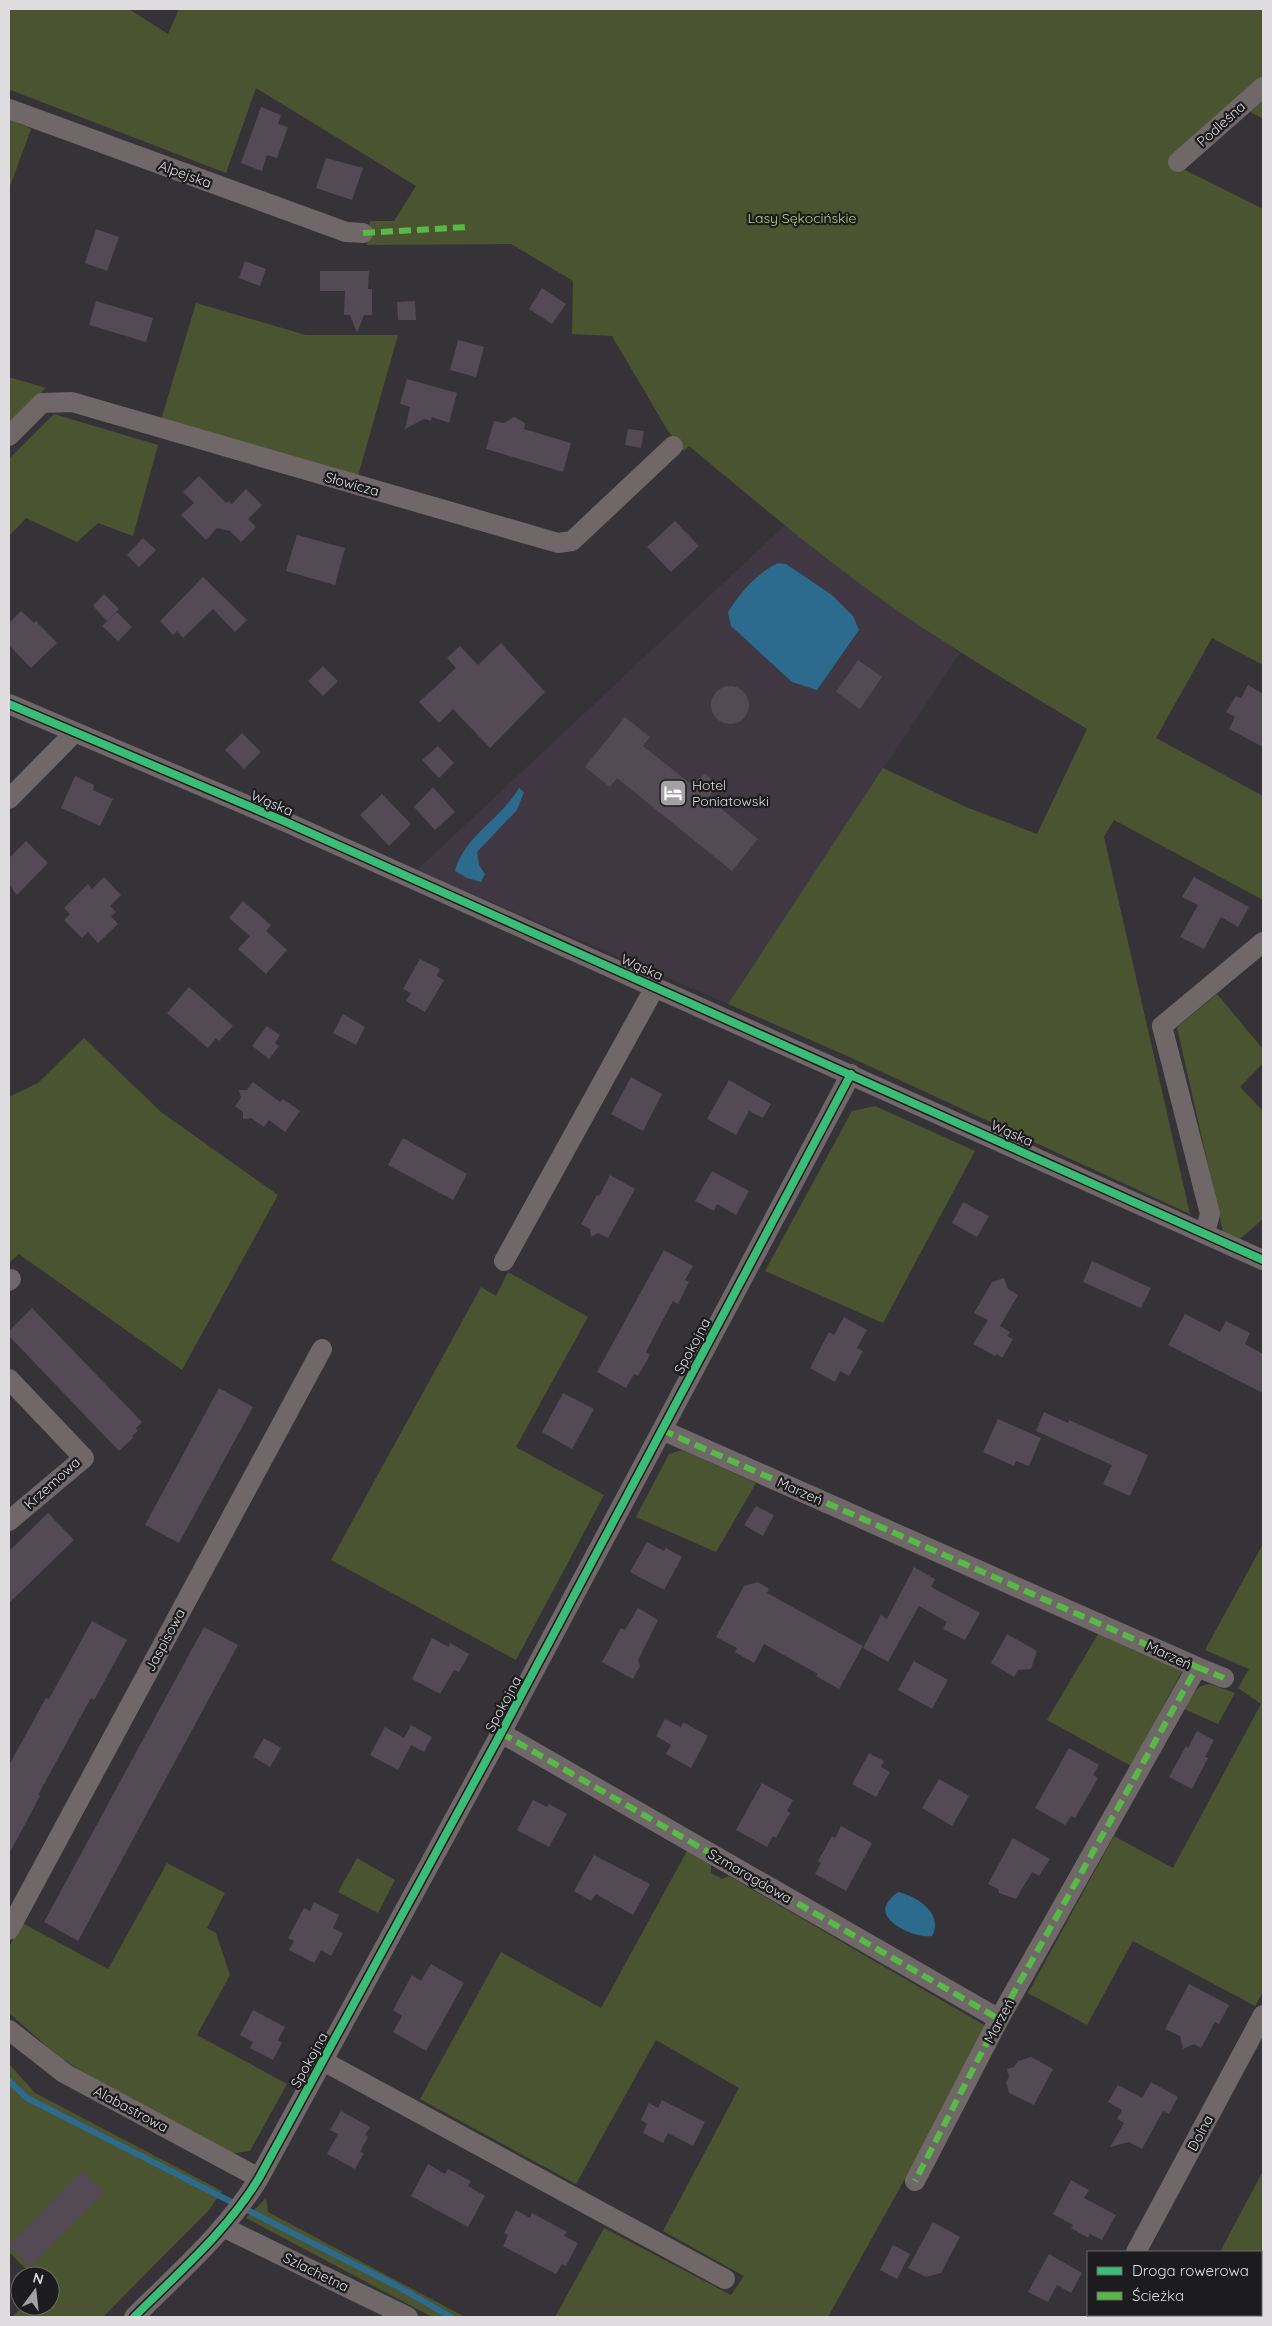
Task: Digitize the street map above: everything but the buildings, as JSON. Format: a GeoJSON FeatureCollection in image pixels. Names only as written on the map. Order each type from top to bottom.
{"type":"FeatureCollection","features":[{"type":"Feature","properties":{"kind":"street","name":"Podleśna"},"geometry":{"type":"LineString","coordinates":[[1178,162],[1263,87]]}},
{"type":"Feature","properties":{"kind":"street","name":"Alpejska"},"geometry":{"type":"LineString","coordinates":[[9,109],[346,232],[363,233]]}},
{"type":"Feature","properties":{"kind":"street","name":"Słowicza"},"geometry":{"type":"LineString","coordinates":[[9,436],[42,403],[72,402],[558,543],[572,541],[673,446]]}},
{"type":"Feature","properties":{"kind":"street","name":"Wąska"},"geometry":{"type":"LineString","coordinates":[[9,704],[286,822],[1263,1260]]}},
{"type":"Feature","properties":{"kind":"street"},"geometry":{"type":"LineString","coordinates":[[9,799],[74,733]]}},
{"type":"Feature","properties":{"kind":"street"},"geometry":{"type":"LineString","coordinates":[[1205,1233],[1210,1214],[1162,1026],[1263,942]]}},
{"type":"Feature","properties":{"kind":"street"},"geometry":{"type":"LineString","coordinates":[[504,1261],[655,987]]}},
{"type":"Feature","properties":{"kind":"street","name":"Spokojna"},"geometry":{"type":"LineString","coordinates":[[134,2317],[235,2213],[258,2178],[502,1733],[851,1074]]}},
{"type":"Feature","properties":{"kind":"street","name":"Jaspisowa"},"geometry":{"type":"LineString","coordinates":[[9,1930],[322,1349]]}},
{"type":"Feature","properties":{"kind":"street","name":"Krzemowa"},"geometry":{"type":"LineString","coordinates":[[9,1379],[84,1458],[9,1521]]}},
{"type":"Feature","properties":{"kind":"street","name":"Marzeń"},"geometry":{"type":"LineString","coordinates":[[662,1430],[1197,1667],[999,2020],[915,2181]]}},
{"type":"Feature","properties":{"kind":"street"},"geometry":{"type":"LineString","coordinates":[[1197,1667],[1224,1678]]}},
{"type":"Feature","properties":{"kind":"street","name":"Szmaragdowa"},"geometry":{"type":"LineString","coordinates":[[502,1733],[999,2020]]}},
{"type":"Feature","properties":{"kind":"street","name":"Dolna"},"geometry":{"type":"LineString","coordinates":[[1137,2251],[1263,2015]]}},
{"type":"Feature","properties":{"kind":"street","name":"Alabastrowa"},"geometry":{"type":"LineString","coordinates":[[9,2030],[64,2073],[258,2178]]}},
{"type":"Feature","properties":{"kind":"street"},"geometry":{"type":"LineString","coordinates":[[323,2062],[725,2279]]}},
{"type":"Feature","properties":{"kind":"street","name":"Szlachetna"},"geometry":{"type":"LineString","coordinates":[[235,2213],[408,2317]]}},
{"type":"Feature","properties":{"kind":"shaded area"},"geometry":{"type":"Polygon","coordinates":[[[785,525],[881,599],[960,653],[728,1004],[417,870],[785,525]]]}},
{"type":"Feature","properties":{"kind":"green space","name":"Lasy Sękocińskie"},"geometry":{"type":"Polygon","coordinates":[[[9,9],[129,9],[168,34],[179,9],[1263,9],[1263,80],[1181,168],[1263,209],[1263,665],[1212,638],[1156,738],[1263,796],[1263,900],[1114,820],[1104,837],[1190,1214],[854,1059],[728,1004],[883,768],[966,807],[1037,834],[1087,729],[932,634],[882,600],[808,544],[689,446],[684,451],[668,431],[612,336],[572,334],[573,281],[511,244],[367,245],[370,221],[394,221],[416,186],[256,88],[226,173],[13,91],[9,89],[9,9]]]}},
{"type":"Feature","properties":{"kind":"green space"},"geometry":{"type":"Polygon","coordinates":[[[1263,96],[1263,119],[1247,110],[1263,96]]]}},
{"type":"Feature","properties":{"kind":"green space"},"geometry":{"type":"Polygon","coordinates":[[[9,119],[31,129],[9,189],[9,119]]]}},
{"type":"Feature","properties":{"kind":"green space"},"geometry":{"type":"Polygon","coordinates":[[[196,303],[306,335],[398,335],[358,476],[161,420],[196,303]]]}},
{"type":"Feature","properties":{"kind":"green space"},"geometry":{"type":"Polygon","coordinates":[[[9,377],[46,388],[9,423],[9,377]]]}},
{"type":"Feature","properties":{"kind":"green space"},"geometry":{"type":"Polygon","coordinates":[[[54,414],[158,445],[133,536],[98,523],[77,542],[26,518],[9,536],[9,459],[54,414]]]}},
{"type":"Feature","properties":{"kind":"green space"},"geometry":{"type":"Polygon","coordinates":[[[1217,994],[1263,1049],[1263,1063],[1240,1087],[1263,1111],[1263,1219],[1240,1239],[1223,1232],[1177,1027],[1217,994]]]}},
{"type":"Feature","properties":{"kind":"green space"},"geometry":{"type":"Polygon","coordinates":[[[84,1038],[161,1112],[278,1195],[182,1370],[19,1254],[9,1263],[9,1097],[38,1083],[84,1038]]]}},
{"type":"Feature","properties":{"kind":"green space"},"geometry":{"type":"Polygon","coordinates":[[[875,1106],[975,1151],[883,1323],[765,1271],[852,1111],[875,1106]]]}},
{"type":"Feature","properties":{"kind":"green space"},"geometry":{"type":"Polygon","coordinates":[[[508,1272],[588,1317],[516,1447],[604,1495],[516,1660],[331,1560],[481,1287],[496,1296],[508,1272]]]}},
{"type":"Feature","properties":{"kind":"green space"},"geometry":{"type":"Polygon","coordinates":[[[682,1450],[756,1483],[716,1552],[636,1517],[669,1454],[682,1450]]]}},
{"type":"Feature","properties":{"kind":"green space"},"geometry":{"type":"Polygon","coordinates":[[[1263,1544],[1263,1992],[1255,2006],[1133,1941],[1087,2025],[1028,1993],[1114,1836],[1173,1868],[1261,1704],[1238,1688],[1249,1669],[1205,1650],[1263,1544]]]}},
{"type":"Feature","properties":{"kind":"green space"},"geometry":{"type":"Polygon","coordinates":[[[1098,1634],[1182,1671],[1131,1766],[1047,1720],[1098,1634]]]}},
{"type":"Feature","properties":{"kind":"green space"},"geometry":{"type":"Polygon","coordinates":[[[1210,1684],[1235,1693],[1218,1724],[1184,1709],[1197,1689],[1210,1684]]]}},
{"type":"Feature","properties":{"kind":"green space"},"geometry":{"type":"Polygon","coordinates":[[[687,1851],[711,1865],[711,1873],[722,1879],[729,1876],[989,2028],[828,2317],[555,2317],[604,2228],[731,2295],[744,2276],[663,2231],[739,2088],[656,2040],[576,2184],[420,2099],[501,1952],[601,2008],[687,1851]]]}},
{"type":"Feature","properties":{"kind":"green space"},"geometry":{"type":"Polygon","coordinates":[[[357,1858],[395,1880],[378,1913],[338,1892],[357,1858]]]}},
{"type":"Feature","properties":{"kind":"green space"},"geometry":{"type":"Polygon","coordinates":[[[167,1863],[225,1893],[207,1928],[216,1933],[230,1975],[197,2035],[287,2084],[250,2151],[230,2154],[132,2101],[60,2058],[9,2013],[9,1947],[22,1923],[108,1969],[167,1863]]]}},
{"type":"Feature","properties":{"kind":"green space"},"geometry":{"type":"Polygon","coordinates":[[[9,2064],[35,2093],[222,2191],[209,2210],[103,2317],[12,2317],[60,2316],[60,2266],[23,2266],[9,2252],[9,2064]]]}},
{"type":"Feature","properties":{"kind":"green space"},"geometry":{"type":"Polygon","coordinates":[[[1263,2171],[1263,2317],[1186,2317],[1262,2316],[1262,2251],[1221,2251],[1263,2171]]]}},
{"type":"Feature","properties":{"kind":"green space"},"geometry":{"type":"Polygon","coordinates":[[[266,2198],[268,2212],[465,2317],[432,2317],[246,2218],[266,2198]]]}},
{"type":"Feature","properties":{"kind":"water"},"geometry":{"type":"Polygon","coordinates":[[[778,563],[786,564],[832,595],[853,616],[859,630],[817,690],[792,682],[731,626],[728,612],[738,597],[763,572],[778,563]]]}},
{"type":"Feature","properties":{"kind":"water"},"geometry":{"type":"Polygon","coordinates":[[[519,788],[524,792],[517,810],[477,852],[479,865],[485,874],[481,882],[467,878],[455,871],[459,859],[466,848],[512,799],[519,788]]]}},
{"type":"Feature","properties":{"kind":"water"},"geometry":{"type":"Polygon","coordinates":[[[899,1892],[921,1902],[932,1914],[935,1928],[932,1936],[908,1932],[892,1922],[887,1916],[885,1909],[888,1902],[899,1892]]]}},
{"type":"Feature","properties":{"kind":"waterway"},"geometry":{"type":"LineString","coordinates":[[9,2081],[27,2098],[395,2285],[451,2317]]}},
{"type":"Feature","properties":{"kind":"marked path"},"geometry":{"type":"LineString","coordinates":[[363,233],[468,227]]}},
{"type":"Feature","properties":{"kind":"marked path"},"geometry":{"type":"LineString","coordinates":[[662,1430],[1197,1667],[999,2019],[915,2181]]}},
{"type":"Feature","properties":{"kind":"marked path"},"geometry":{"type":"LineString","coordinates":[[1197,1667],[1224,1678]]}},
{"type":"Feature","properties":{"kind":"marked path"},"geometry":{"type":"LineString","coordinates":[[501,1733],[999,2019]]}},
{"type":"Feature","properties":{"kind":"cycle path"},"geometry":{"type":"LineString","coordinates":[[9,704],[286,822],[1263,1260]]}},
{"type":"Feature","properties":{"kind":"cycle path"},"geometry":{"type":"LineString","coordinates":[[134,2317],[217,2234],[259,2178],[501,1733],[851,1074]]}},
{"type":"Feature","properties":{"kind":"place","name":"Hotel Poniatowski"},"geometry":{"type":"Point","coordinates":[673,793]}}]}
